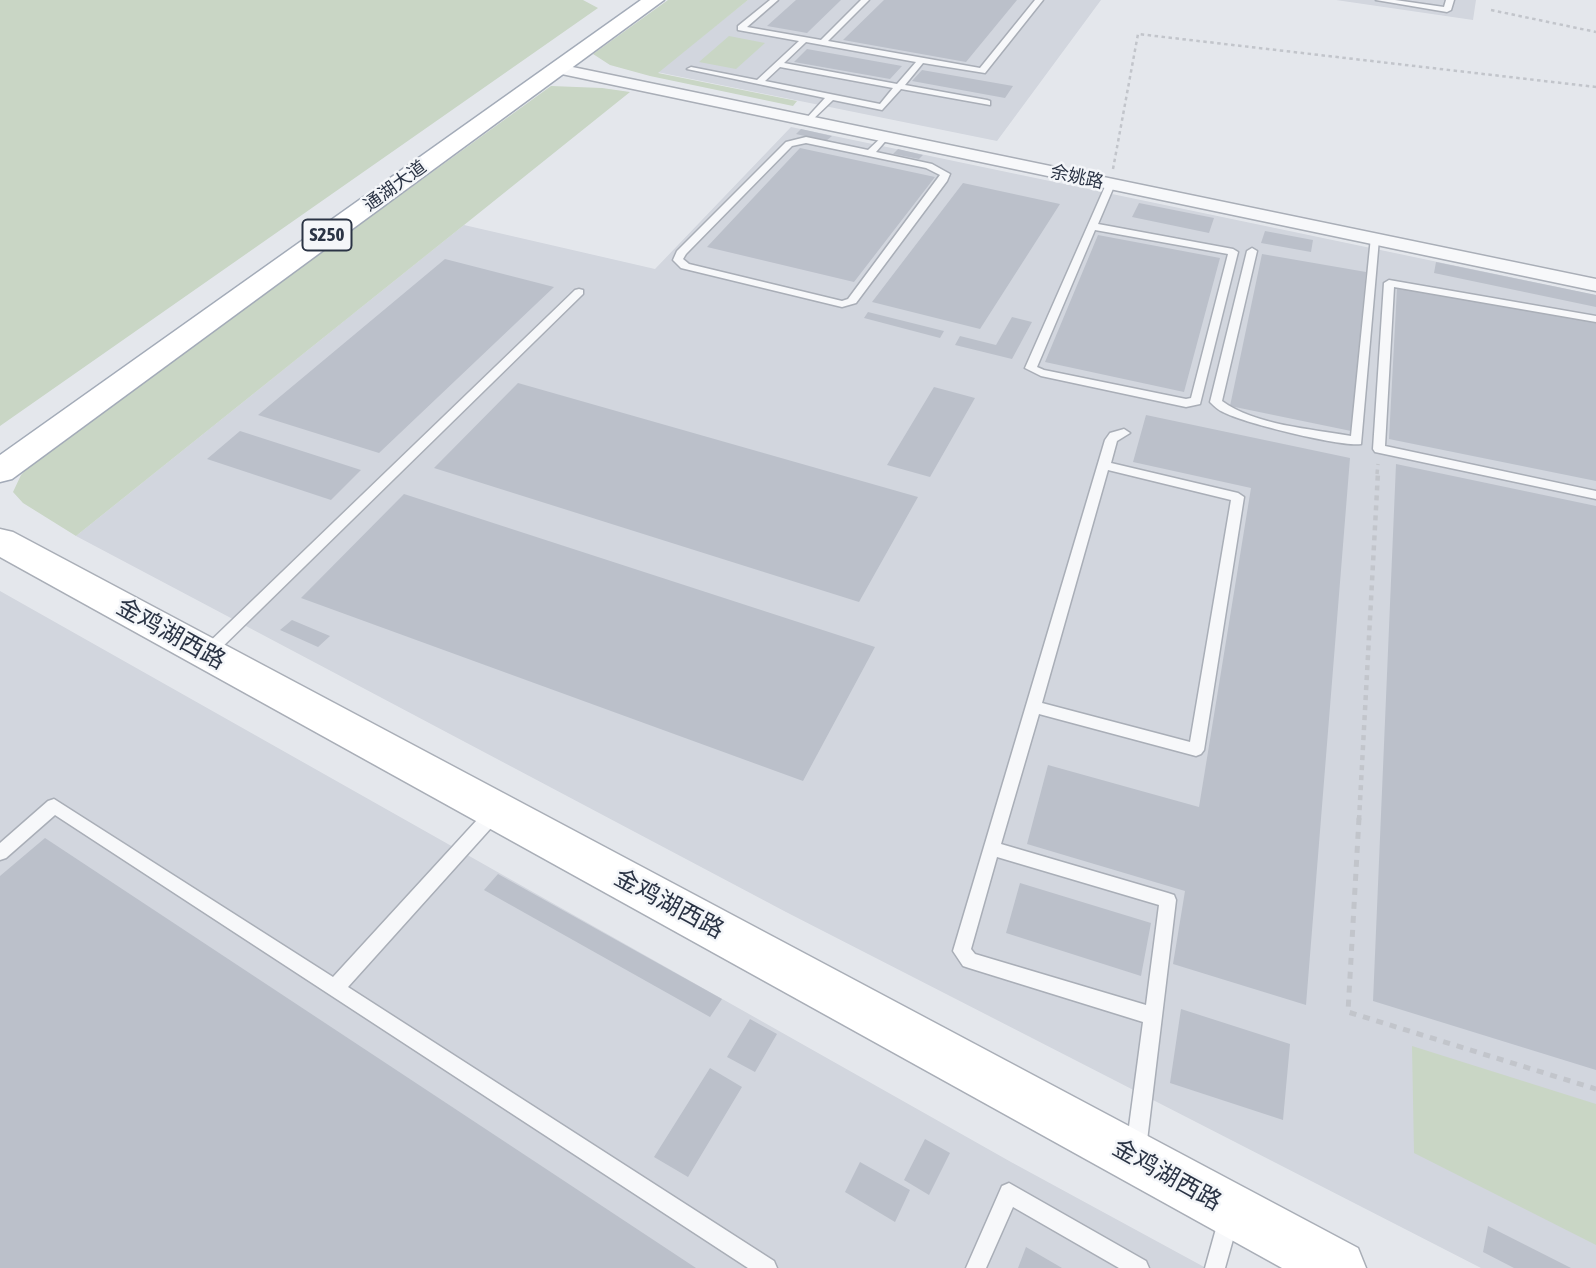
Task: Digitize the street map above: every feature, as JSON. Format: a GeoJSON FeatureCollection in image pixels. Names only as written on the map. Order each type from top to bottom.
{"type":"FeatureCollection","features":[{"type":"Feature","properties":{"kind":"main road","name":"通湖大道"},"geometry":{"type":"LineString","coordinates":[[0,450],[637,0]]}},
{"type":"Feature","properties":{"kind":"main road","name":"通湖大道"},"geometry":{"type":"LineString","coordinates":[[0,471],[654,0]]}},
{"type":"Feature","properties":{"kind":"main road","name":"金鸡湖西路"},"geometry":{"type":"LineString","coordinates":[[0,541],[1338,1268]]}},
{"type":"Feature","properties":{"kind":"street","name":"余姚路"},"geometry":{"type":"LineString","coordinates":[[558,69],[1596,285]]}},
{"type":"Feature","properties":{"kind":"lane"},"geometry":{"type":"LineString","coordinates":[[774,0],[741,28],[982,71],[1039,0]]}},
{"type":"Feature","properties":{"kind":"lane"},"geometry":{"type":"LineString","coordinates":[[823,42],[865,0]]}},
{"type":"Feature","properties":{"kind":"lane"},"geometry":{"type":"LineString","coordinates":[[1380,0],[1447,10],[1450,0]]}},
{"type":"Feature","properties":{"kind":"lane"},"geometry":{"type":"LineString","coordinates":[[759,82],[806,39]]}},
{"type":"Feature","properties":{"kind":"lane"},"geometry":{"type":"LineString","coordinates":[[691,69],[882,107],[921,60]]}},
{"type":"Feature","properties":{"kind":"lane"},"geometry":{"type":"LineString","coordinates":[[779,64],[987,103]]}},
{"type":"Feature","properties":{"kind":"lane"},"geometry":{"type":"LineString","coordinates":[[808,121],[831,97]]}},
{"type":"Feature","properties":{"kind":"lane"},"geometry":{"type":"LineString","coordinates":[[870,153],[885,137]]}},
{"type":"Feature","properties":{"kind":"lane"},"geometry":{"type":"LineString","coordinates":[[806,140],[870,153],[929,166],[945,174],[944,179],[852,301],[842,304],[685,266],[678,260],[681,253],[789,144],[806,140]]}},
{"type":"Feature","properties":{"kind":"lane"},"geometry":{"type":"LineString","coordinates":[[1092,226],[1233,252],[1196,401],[1186,403],[1041,373],[1031,368],[1110,184]]}},
{"type":"Feature","properties":{"kind":"lane"},"geometry":{"type":"LineString","coordinates":[[1252,251],[1216,402],[1222,409],[1244,418],[1357,441],[1374,239]]}},
{"type":"Feature","properties":{"kind":"lane"},"geometry":{"type":"LineString","coordinates":[[1596,319],[1389,283],[1379,449],[1596,495]]}},
{"type":"Feature","properties":{"kind":"lane"},"geometry":{"type":"LineString","coordinates":[[207,653],[579,292]]}},
{"type":"Feature","properties":{"kind":"lane"},"geometry":{"type":"LineString","coordinates":[[1124,433],[1111,440],[962,951],[969,960],[1153,1016]]}},
{"type":"Feature","properties":{"kind":"lane"},"geometry":{"type":"LineString","coordinates":[[1034,707],[1196,750],[1238,496],[1104,466]]}},
{"type":"Feature","properties":{"kind":"lane"},"geometry":{"type":"LineString","coordinates":[[0,853],[54,806],[767,1268]]}},
{"type":"Feature","properties":{"kind":"lane"},"geometry":{"type":"LineString","coordinates":[[335,988],[496,811]]}},
{"type":"Feature","properties":{"kind":"lane"},"geometry":{"type":"LineString","coordinates":[[993,849],[1168,901],[1135,1157]]}},
{"type":"Feature","properties":{"kind":"lane"},"geometry":{"type":"LineString","coordinates":[[976,1268],[1009,1192],[1139,1268]]}},
{"type":"Feature","properties":{"kind":"lane"},"geometry":{"type":"LineString","coordinates":[[1215,1268],[1231,1210]]}},
{"type":"Feature","properties":{"kind":"path"},"geometry":{"type":"LineString","coordinates":[[1491,10],[1596,32]]}},
{"type":"Feature","properties":{"kind":"path"},"geometry":{"type":"LineString","coordinates":[[1110,184],[1138,34],[1596,87]]}},
{"type":"Feature","properties":{"kind":"path"},"geometry":{"type":"LineString","coordinates":[[1379,449],[1348,1012],[1596,1088]]}},
{"type":"Feature","properties":{"kind":"shaded area"},"geometry":{"type":"Polygon","coordinates":[[[748,0],[1101,0],[997,141],[657,72],[748,0]]]}},
{"type":"Feature","properties":{"kind":"shaded area"},"geometry":{"type":"Polygon","coordinates":[[[1336,0],[1476,0],[1473,20],[1336,0]]]}},
{"type":"Feature","properties":{"kind":"shaded area"},"geometry":{"type":"Polygon","coordinates":[[[791,127],[1596,295],[1596,1268],[1481,1268],[786,912],[76,536],[464,225],[655,269],[791,127]]]}},
{"type":"Feature","properties":{"kind":"shaded area"},"geometry":{"type":"Polygon","coordinates":[[[0,591],[1011,1162],[1206,1268],[0,1268],[0,591]]]}},
{"type":"Feature","properties":{"kind":"green space"},"geometry":{"type":"Polygon","coordinates":[[[0,0],[583,0],[598,8],[0,426],[0,0]]]}},
{"type":"Feature","properties":{"kind":"green space"},"geometry":{"type":"Polygon","coordinates":[[[668,0],[748,0],[658,73],[797,101],[793,106],[650,76],[610,65],[593,54],[668,0]]]}},
{"type":"Feature","properties":{"kind":"green space"},"geometry":{"type":"Polygon","coordinates":[[[729,36],[765,43],[736,69],[699,62],[729,36]]]}},
{"type":"Feature","properties":{"kind":"green space"},"geometry":{"type":"Polygon","coordinates":[[[551,86],[630,92],[76,536],[23,503],[13,492],[21,475],[35,460],[551,86]]]}},
{"type":"Feature","properties":{"kind":"green space"},"geometry":{"type":"Polygon","coordinates":[[[1412,1046],[1596,1104],[1596,1245],[1414,1153],[1412,1046]]]}},
{"type":"Feature","properties":{"kind":"building"},"geometry":{"type":"Polygon","coordinates":[[[796,0],[841,0],[807,33],[767,26],[796,0]]]}},
{"type":"Feature","properties":{"kind":"building"},"geometry":{"type":"Polygon","coordinates":[[[884,0],[1017,0],[966,62],[843,40],[884,0]]]}},
{"type":"Feature","properties":{"kind":"building"},"geometry":{"type":"Polygon","coordinates":[[[807,49],[902,66],[890,79],[794,62],[807,49]]]}},
{"type":"Feature","properties":{"kind":"building"},"geometry":{"type":"Polygon","coordinates":[[[922,70],[1013,86],[1005,98],[912,81],[922,70]]]}},
{"type":"Feature","properties":{"kind":"building"},"geometry":{"type":"Polygon","coordinates":[[[801,129],[832,136],[826,141],[796,134],[801,129]]]}},
{"type":"Feature","properties":{"kind":"building"},"geometry":{"type":"Polygon","coordinates":[[[800,148],[935,177],[854,282],[707,247],[800,148]]]}},
{"type":"Feature","properties":{"kind":"building"},"geometry":{"type":"Polygon","coordinates":[[[898,149],[923,155],[919,159],[893,154],[898,149]]]}},
{"type":"Feature","properties":{"kind":"building"},"geometry":{"type":"Polygon","coordinates":[[[963,183],[1060,204],[980,329],[872,302],[963,183]]]}},
{"type":"Feature","properties":{"kind":"building"},"geometry":{"type":"Polygon","coordinates":[[[1139,203],[1214,218],[1209,233],[1132,217],[1139,203]]]}},
{"type":"Feature","properties":{"kind":"building"},"geometry":{"type":"Polygon","coordinates":[[[1265,231],[1313,240],[1311,252],[1261,243],[1265,231]]]}},
{"type":"Feature","properties":{"kind":"building"},"geometry":{"type":"Polygon","coordinates":[[[1098,235],[1220,258],[1184,392],[1045,362],[1098,235]]]}},
{"type":"Feature","properties":{"kind":"building"},"geometry":{"type":"Polygon","coordinates":[[[1262,254],[1366,272],[1351,431],[1230,406],[1262,254]]]}},
{"type":"Feature","properties":{"kind":"building"},"geometry":{"type":"Polygon","coordinates":[[[445,259],[554,287],[379,453],[258,415],[445,259]]]}},
{"type":"Feature","properties":{"kind":"building"},"geometry":{"type":"Polygon","coordinates":[[[1436,262],[1596,295],[1596,307],[1434,273],[1436,262]]]}},
{"type":"Feature","properties":{"kind":"building"},"geometry":{"type":"Polygon","coordinates":[[[1397,288],[1596,323],[1596,481],[1389,439],[1397,288]]]}},
{"type":"Feature","properties":{"kind":"building"},"geometry":{"type":"Polygon","coordinates":[[[868,312],[944,331],[940,338],[864,318],[868,312]]]}},
{"type":"Feature","properties":{"kind":"building"},"geometry":{"type":"Polygon","coordinates":[[[1012,317],[1032,322],[1012,359],[955,345],[960,336],[996,345],[1012,317]]]}},
{"type":"Feature","properties":{"kind":"building"},"geometry":{"type":"Polygon","coordinates":[[[518,383],[918,497],[859,602],[434,468],[518,383]]]}},
{"type":"Feature","properties":{"kind":"building"},"geometry":{"type":"Polygon","coordinates":[[[934,387],[975,398],[930,477],[887,465],[934,387]]]}},
{"type":"Feature","properties":{"kind":"building"},"geometry":{"type":"Polygon","coordinates":[[[1146,415],[1350,458],[1306,1005],[1173,964],[1185,891],[1027,844],[1048,765],[1199,807],[1251,488],[1133,462],[1146,415]]]}},
{"type":"Feature","properties":{"kind":"building"},"geometry":{"type":"Polygon","coordinates":[[[240,431],[361,470],[331,500],[207,459],[240,431]]]}},
{"type":"Feature","properties":{"kind":"building"},"geometry":{"type":"Polygon","coordinates":[[[1396,464],[1596,506],[1596,1070],[1373,1001],[1396,464]]]}},
{"type":"Feature","properties":{"kind":"building"},"geometry":{"type":"Polygon","coordinates":[[[404,494],[875,647],[803,781],[301,598],[404,494]]]}},
{"type":"Feature","properties":{"kind":"building"},"geometry":{"type":"Polygon","coordinates":[[[292,620],[330,636],[318,647],[280,630],[292,620]]]}},
{"type":"Feature","properties":{"kind":"building"},"geometry":{"type":"Polygon","coordinates":[[[45,838],[696,1268],[0,1268],[0,876],[45,838]]]}},
{"type":"Feature","properties":{"kind":"building"},"geometry":{"type":"Polygon","coordinates":[[[498,874],[722,999],[710,1017],[484,890],[498,874]]]}},
{"type":"Feature","properties":{"kind":"building"},"geometry":{"type":"Polygon","coordinates":[[[1020,883],[1151,923],[1141,976],[1006,933],[1020,883]]]}},
{"type":"Feature","properties":{"kind":"building"},"geometry":{"type":"Polygon","coordinates":[[[1181,1009],[1290,1044],[1283,1120],[1170,1083],[1181,1009]]]}},
{"type":"Feature","properties":{"kind":"building"},"geometry":{"type":"Polygon","coordinates":[[[750,1019],[777,1034],[755,1072],[727,1057],[750,1019]]]}},
{"type":"Feature","properties":{"kind":"building"},"geometry":{"type":"Polygon","coordinates":[[[710,1068],[742,1087],[688,1177],[654,1157],[710,1068]]]}},
{"type":"Feature","properties":{"kind":"building"},"geometry":{"type":"Polygon","coordinates":[[[925,1139],[950,1153],[929,1195],[904,1180],[925,1139]]]}},
{"type":"Feature","properties":{"kind":"building"},"geometry":{"type":"Polygon","coordinates":[[[860,1162],[910,1190],[895,1222],[845,1192],[860,1162]]]}},
{"type":"Feature","properties":{"kind":"building"},"geometry":{"type":"Polygon","coordinates":[[[1488,1226],[1571,1268],[1514,1268],[1483,1252],[1488,1226]]]}},
{"type":"Feature","properties":{"kind":"building"},"geometry":{"type":"Polygon","coordinates":[[[1026,1247],[1062,1268],[1018,1268],[1026,1247]]]}}]}
